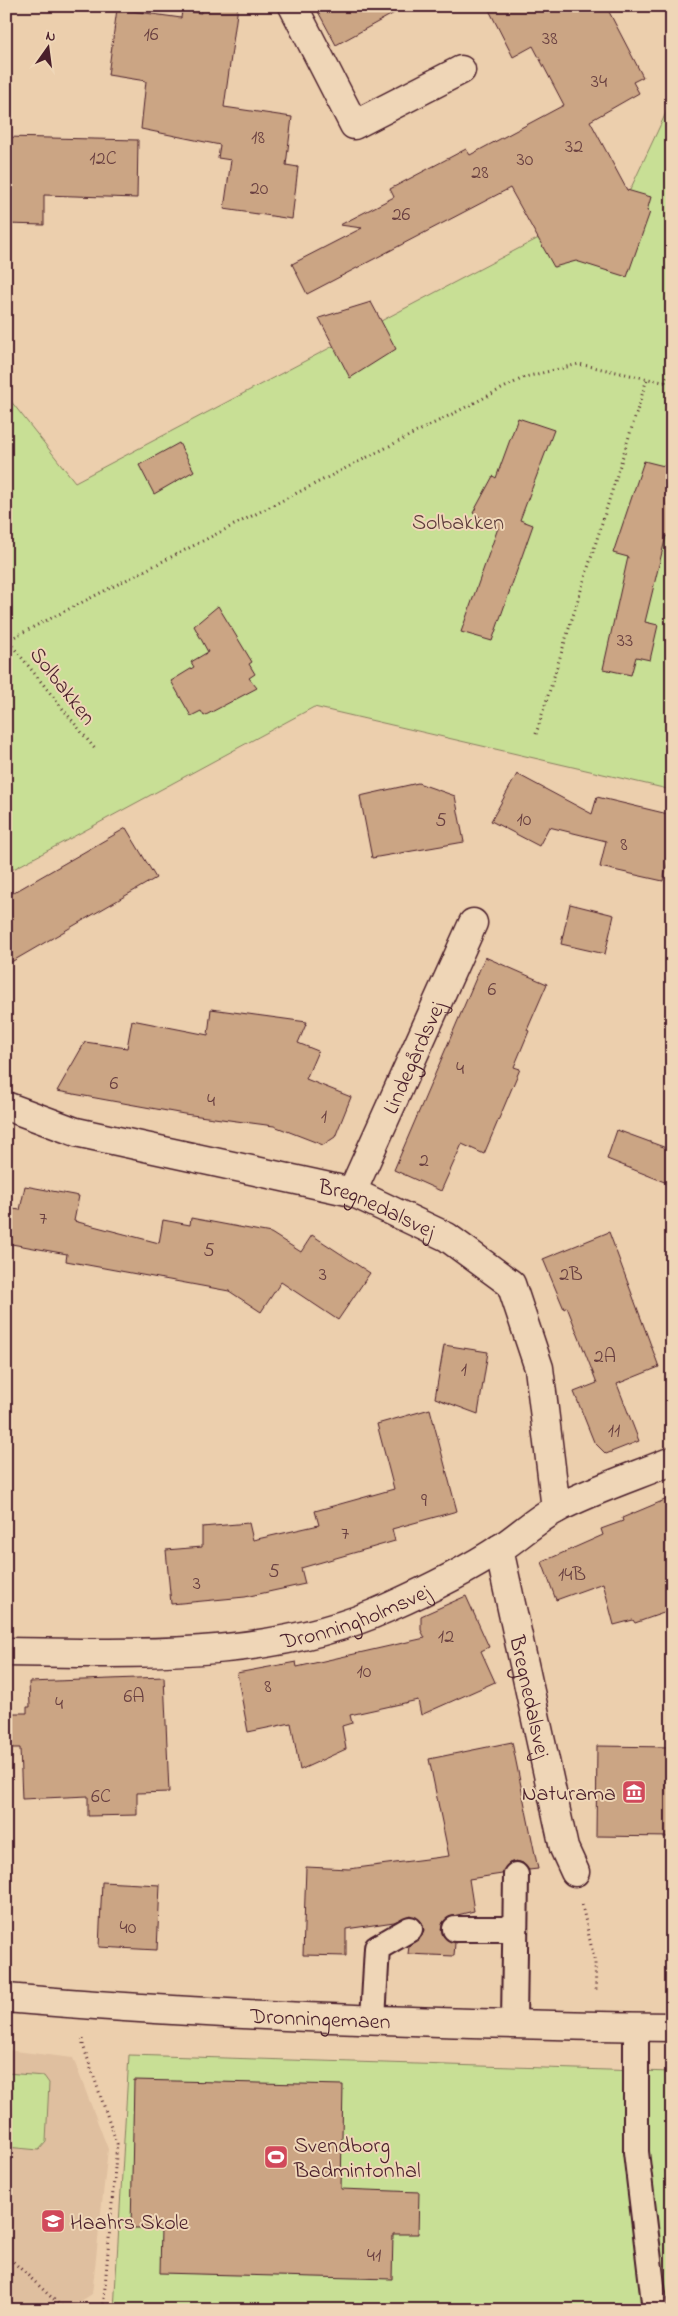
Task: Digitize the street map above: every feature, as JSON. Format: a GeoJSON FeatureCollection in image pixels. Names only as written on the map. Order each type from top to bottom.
{"type":"FeatureCollection","features":[{"type":"Feature","properties":{"kind":"street"},"geometry":{"type":"LineString","coordinates":[[293,6],[354,125],[461,70]]}},
{"type":"Feature","properties":{"kind":"street","name":"Lindegårdsvej"},"geometry":{"type":"LineString","coordinates":[[352,1192],[474,923]]}},
{"type":"Feature","properties":{"kind":"street","name":"Bregnedalsvej"},"geometry":{"type":"LineString","coordinates":[[6,1106],[76,1132],[352,1192],[447,1237],[511,1284],[539,1368],[556,1509]]}},
{"type":"Feature","properties":{"kind":"street","name":"Dronningholmsvej"},"geometry":{"type":"LineString","coordinates":[[6,1652],[113,1653],[271,1642],[329,1629],[386,1609],[499,1549],[556,1509],[672,1461]]}},
{"type":"Feature","properties":{"kind":"street","name":"Bregnedalsvej"},"geometry":{"type":"LineString","coordinates":[[499,1549],[564,1848],[575,1872]]}},
{"type":"Feature","properties":{"kind":"street","name":"Dronningemaen"},"geometry":{"type":"LineString","coordinates":[[6,1998],[83,2005],[373,2019],[672,2027]]}},
{"type":"Feature","properties":{"kind":"lane"},"geometry":{"type":"LineString","coordinates":[[514,2023],[516,1875]]}},
{"type":"Feature","properties":{"kind":"lane"},"geometry":{"type":"LineString","coordinates":[[373,2019],[377,1948],[410,1929]]}},
{"type":"Feature","properties":{"kind":"lane"},"geometry":{"type":"LineString","coordinates":[[455,1929],[515,1929]]}},
{"type":"Feature","properties":{"kind":"lane"},"geometry":{"type":"LineString","coordinates":[[636,2027],[636,2152],[655,2310]]}},
{"type":"Feature","properties":{"kind":"path"},"geometry":{"type":"LineString","coordinates":[[665,382],[672,363]]}},
{"type":"Feature","properties":{"kind":"path","name":"Solbakken"},"geometry":{"type":"LineString","coordinates":[[95,749],[7,640],[525,377],[579,364],[672,384]]}},
{"type":"Feature","properties":{"kind":"path"},"geometry":{"type":"LineString","coordinates":[[536,734],[647,378]]}},
{"type":"Feature","properties":{"kind":"path"},"geometry":{"type":"LineString","coordinates":[[575,1872],[595,1963],[596,2025]]}},
{"type":"Feature","properties":{"kind":"path"},"geometry":{"type":"LineString","coordinates":[[83,2005],[83,2045],[117,2144],[103,2310]]}},
{"type":"Feature","properties":{"kind":"path"},"geometry":{"type":"LineString","coordinates":[[6,2255],[65,2310]]}},
{"type":"Feature","properties":{"kind":"shaded area","name":"Haahrs Skole"},"geometry":{"type":"Polygon","coordinates":[[[6,2050],[73,2058],[108,2149],[92,2294],[67,2310],[6,2310],[6,2050]]]}},
{"type":"Feature","properties":{"kind":"green space","name":"Solbakken"},"geometry":{"type":"Polygon","coordinates":[[[672,100],[672,790],[314,707],[6,873],[6,395],[75,482],[630,190],[672,100]]]}},
{"type":"Feature","properties":{"kind":"green space"},"geometry":{"type":"Polygon","coordinates":[[[129,2055],[672,2072],[672,2310],[114,2310],[129,2055]]]}},
{"type":"Feature","properties":{"kind":"green space"},"geometry":{"type":"Polygon","coordinates":[[[6,2073],[44,2076],[49,2083],[46,2142],[39,2150],[6,2147],[6,2073]]]}},
{"type":"Feature","properties":{"kind":"building"},"geometry":{"type":"Polygon","coordinates":[[[202,6],[238,6],[224,107],[292,117],[286,165],[298,167],[292,219],[224,209],[231,160],[218,158],[220,145],[141,129],[146,81],[108,75],[117,9],[181,18],[182,11],[201,13],[202,6]]]}},
{"type":"Feature","properties":{"kind":"building"},"geometry":{"type":"Polygon","coordinates":[[[315,6],[407,6],[336,45],[315,6]]]}},
{"type":"Feature","properties":{"kind":"building"},"geometry":{"type":"Polygon","coordinates":[[[487,6],[606,6],[643,77],[633,82],[639,93],[590,121],[627,190],[651,197],[647,211],[650,212],[627,277],[576,261],[554,267],[510,188],[307,294],[292,264],[362,228],[340,225],[394,197],[390,189],[466,149],[470,155],[564,105],[533,46],[513,57],[487,6]]]}},
{"type":"Feature","properties":{"kind":"building"},"geometry":{"type":"Polygon","coordinates":[[[6,137],[138,140],[137,198],[44,195],[44,225],[6,224],[6,137]]]}},
{"type":"Feature","properties":{"kind":"building"},"geometry":{"type":"Polygon","coordinates":[[[371,302],[396,349],[350,378],[319,318],[371,302]]]}},
{"type":"Feature","properties":{"kind":"building"},"geometry":{"type":"Polygon","coordinates":[[[518,418],[554,430],[520,520],[533,525],[492,641],[461,632],[498,528],[473,513],[493,476],[496,478],[518,418]]]}},
{"type":"Feature","properties":{"kind":"building"},"geometry":{"type":"Polygon","coordinates":[[[179,443],[194,471],[154,494],[139,465],[179,443]]]}},
{"type":"Feature","properties":{"kind":"building"},"geometry":{"type":"Polygon","coordinates":[[[644,461],[672,468],[672,538],[666,536],[645,622],[658,625],[650,660],[636,657],[631,675],[603,669],[628,557],[613,553],[644,461]]]}},
{"type":"Feature","properties":{"kind":"building"},"geometry":{"type":"Polygon","coordinates":[[[218,606],[252,662],[249,664],[255,674],[249,678],[257,688],[204,716],[201,711],[191,716],[171,681],[194,667],[191,662],[208,652],[194,626],[218,606]]]}},
{"type":"Feature","properties":{"kind":"building"},"geometry":{"type":"Polygon","coordinates":[[[517,774],[592,814],[597,797],[672,815],[672,845],[663,881],[600,867],[606,841],[549,827],[539,846],[491,821],[517,774]]]}},
{"type":"Feature","properties":{"kind":"building"},"geometry":{"type":"Polygon","coordinates":[[[418,783],[455,796],[464,842],[372,858],[360,796],[418,783]]]}},
{"type":"Feature","properties":{"kind":"building"},"geometry":{"type":"Polygon","coordinates":[[[126,828],[156,878],[6,965],[6,897],[126,828]]]}},
{"type":"Feature","properties":{"kind":"building"},"geometry":{"type":"Polygon","coordinates":[[[570,904],[614,915],[605,954],[561,944],[570,904]]]}},
{"type":"Feature","properties":{"kind":"building"},"geometry":{"type":"Polygon","coordinates":[[[485,957],[547,984],[527,1030],[529,1031],[514,1067],[520,1069],[484,1154],[462,1144],[441,1191],[394,1170],[485,957]]]}},
{"type":"Feature","properties":{"kind":"building"},"geometry":{"type":"Polygon","coordinates":[[[211,1009],[307,1022],[298,1043],[318,1051],[306,1079],[351,1097],[335,1137],[323,1145],[274,1126],[184,1114],[57,1091],[85,1042],[127,1048],[132,1020],[208,1035],[211,1009]]]}},
{"type":"Feature","properties":{"kind":"building"},"geometry":{"type":"Polygon","coordinates":[[[617,1130],[672,1150],[672,1185],[607,1159],[617,1130]]]}},
{"type":"Feature","properties":{"kind":"building"},"geometry":{"type":"Polygon","coordinates":[[[25,1186],[79,1196],[74,1221],[159,1243],[163,1220],[190,1225],[191,1218],[271,1233],[301,1252],[312,1235],[370,1273],[338,1320],[281,1282],[261,1312],[229,1291],[66,1261],[67,1254],[6,1243],[6,1208],[20,1210],[25,1186]]]}},
{"type":"Feature","properties":{"kind":"building"},"geometry":{"type":"Polygon","coordinates":[[[609,1232],[659,1367],[617,1384],[639,1441],[606,1454],[594,1442],[574,1392],[597,1383],[567,1307],[564,1309],[543,1259],[609,1232]]]}},
{"type":"Feature","properties":{"kind":"building"},"geometry":{"type":"Polygon","coordinates":[[[444,1345],[488,1352],[478,1414],[435,1398],[444,1345]]]}},
{"type":"Feature","properties":{"kind":"building"},"geometry":{"type":"Polygon","coordinates":[[[430,1409],[457,1511],[392,1529],[395,1541],[301,1568],[305,1584],[245,1597],[171,1604],[166,1550],[202,1547],[202,1527],[249,1523],[253,1540],[319,1525],[315,1511],[394,1489],[377,1424],[430,1409]]]}},
{"type":"Feature","properties":{"kind":"building"},"geometry":{"type":"Polygon","coordinates":[[[672,1497],[672,1610],[635,1623],[633,1620],[614,1625],[603,1583],[556,1600],[542,1562],[603,1535],[601,1529],[623,1521],[622,1518],[672,1497]]]}},
{"type":"Feature","properties":{"kind":"building"},"geometry":{"type":"Polygon","coordinates":[[[466,1596],[489,1647],[481,1651],[495,1682],[421,1715],[418,1700],[350,1715],[352,1723],[342,1726],[346,1749],[300,1770],[291,1723],[248,1732],[237,1673],[296,1662],[297,1667],[425,1638],[421,1630],[421,1616],[466,1596]]]}},
{"type":"Feature","properties":{"kind":"building"},"geometry":{"type":"Polygon","coordinates":[[[164,1677],[169,1792],[137,1793],[137,1815],[88,1816],[88,1796],[22,1799],[20,1748],[6,1748],[6,1713],[27,1713],[27,1707],[30,1707],[29,1682],[164,1677]]]}},
{"type":"Feature","properties":{"kind":"building"},"geometry":{"type":"Polygon","coordinates":[[[512,1742],[538,1869],[529,1870],[523,1863],[516,1861],[509,1863],[502,1874],[469,1879],[474,1911],[449,1917],[443,1922],[441,1929],[443,1936],[455,1943],[454,1956],[408,1954],[409,1946],[422,1936],[424,1930],[422,1922],[410,1915],[394,1922],[346,1929],[346,1956],[303,1955],[306,1867],[349,1869],[449,1856],[429,1759],[512,1742]]]}},
{"type":"Feature","properties":{"kind":"building","name":"Naturama"},"geometry":{"type":"Polygon","coordinates":[[[597,1746],[672,1747],[672,1837],[596,1836],[597,1746]]]}},
{"type":"Feature","properties":{"kind":"building"},"geometry":{"type":"Polygon","coordinates":[[[102,1882],[160,1885],[157,1950],[99,1947],[102,1882]]]}},
{"type":"Feature","properties":{"kind":"building","name":"Svendborg Badmintonhal"},"geometry":{"type":"Polygon","coordinates":[[[134,2080],[343,2085],[341,2189],[419,2192],[418,2234],[393,2234],[392,2279],[160,2273],[161,2228],[131,2228],[134,2080]]]}},
{"type":"Feature","properties":{"kind":"place","name":"Naturama"},"geometry":{"type":"Point","coordinates":[634,1792]}},
{"type":"Feature","properties":{"kind":"place","name":"Svendborg Badmintonhal"},"geometry":{"type":"Point","coordinates":[276,2157]}},
{"type":"Feature","properties":{"kind":"place","name":"Haahrs Skole"},"geometry":{"type":"Point","coordinates":[53,2221]}}]}
